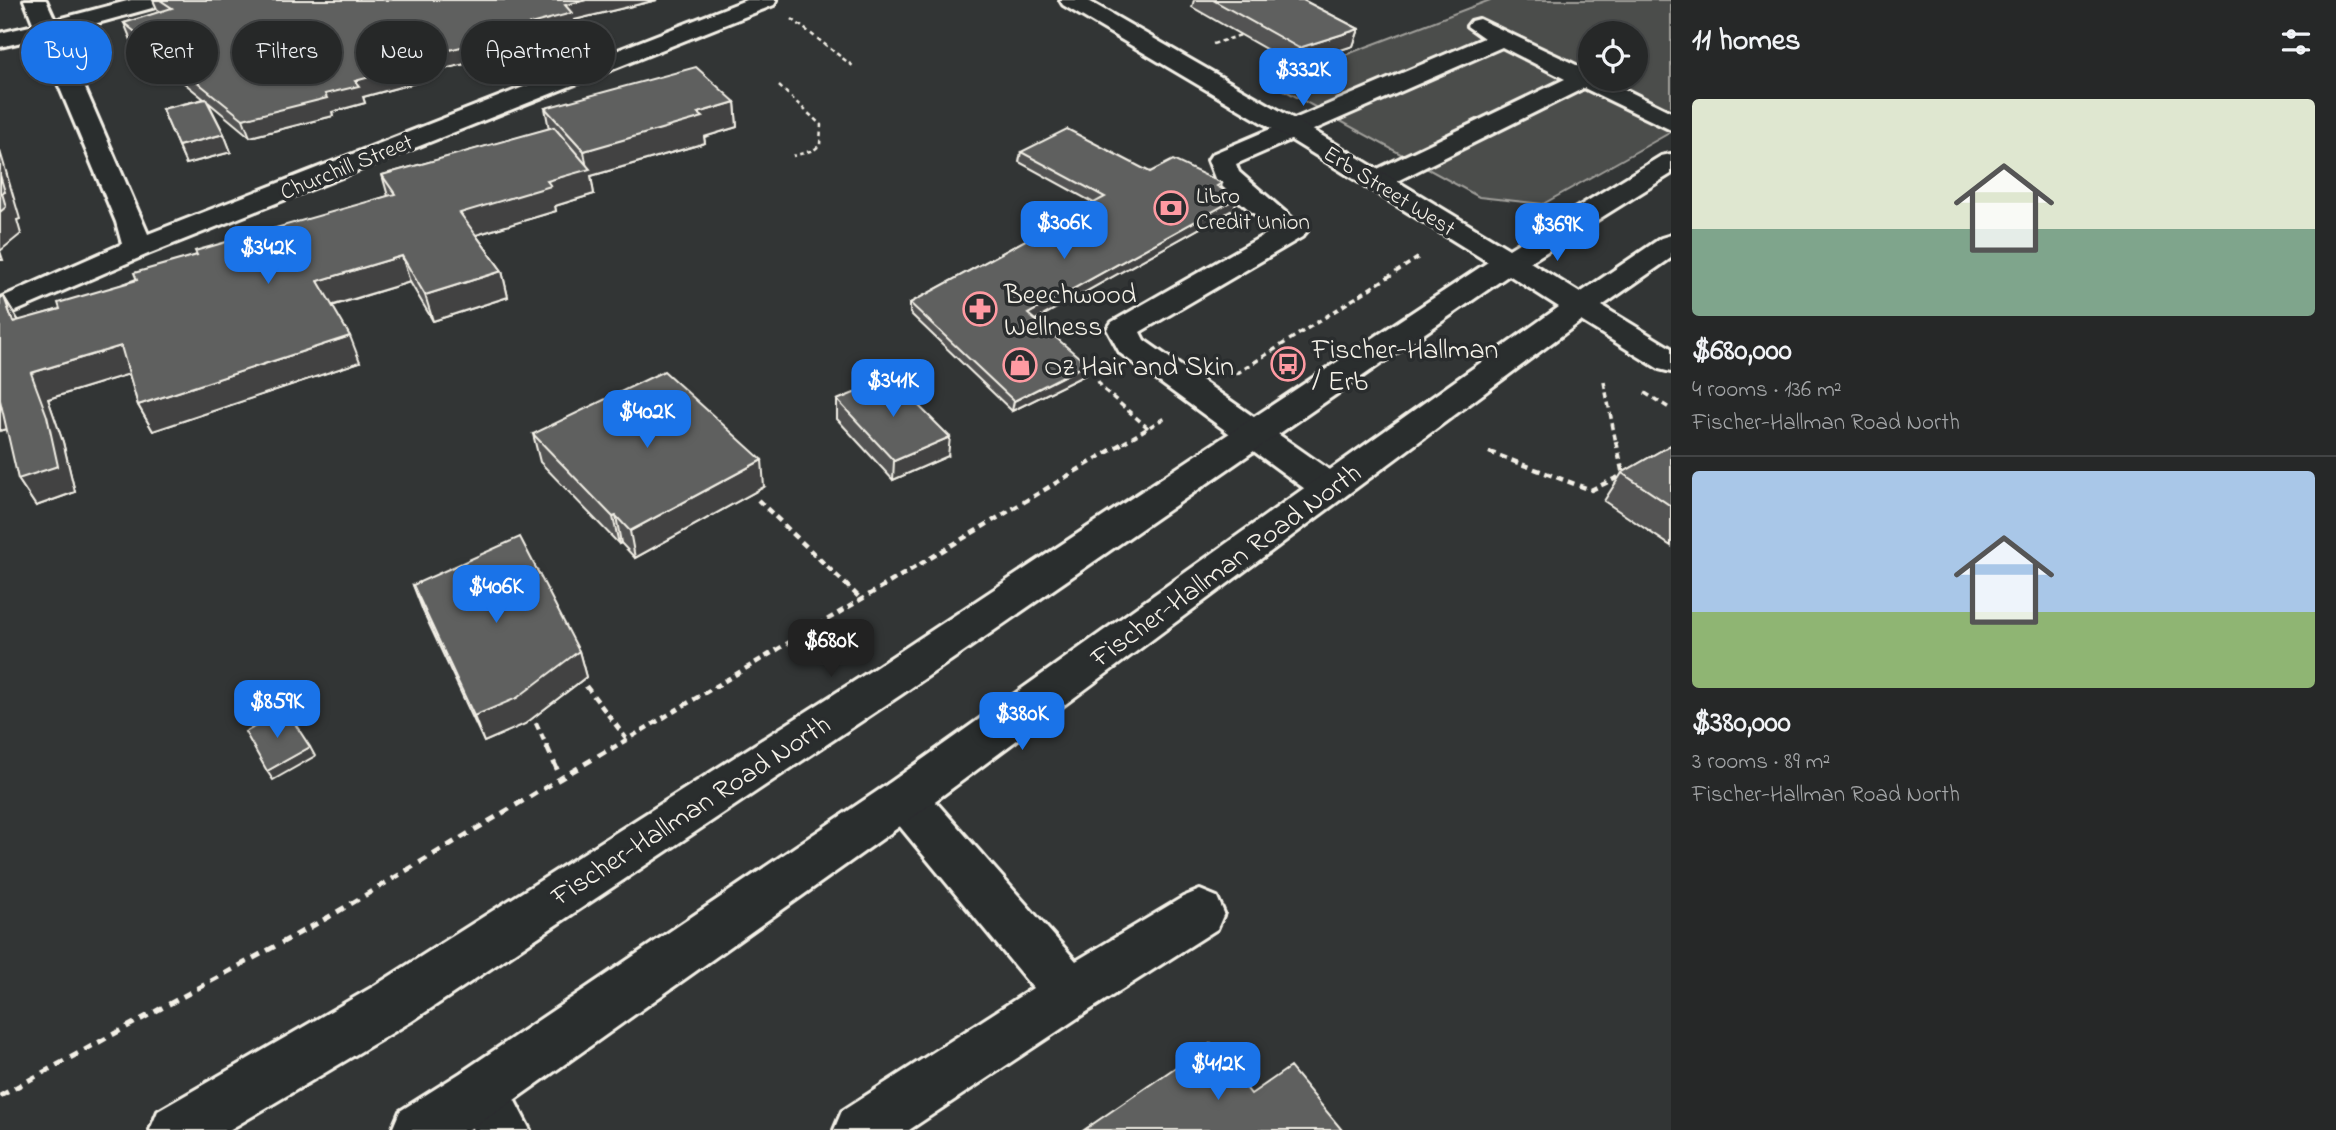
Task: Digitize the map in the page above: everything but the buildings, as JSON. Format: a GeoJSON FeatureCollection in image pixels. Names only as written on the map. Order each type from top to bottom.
{"type":"FeatureCollection","features":[{"type":"Feature","properties":{"kind":"main road"},"geometry":{"type":"LineString","coordinates":[[34,0],[42,21]]}},
{"type":"Feature","properties":{"kind":"main road"},"geometry":{"type":"LineString","coordinates":[[79,21],[155,0]]}},
{"type":"Feature","properties":{"kind":"main road","name":"Erb Street West"},"geometry":{"type":"LineString","coordinates":[[1071,0],[1292,129],[1671,362]]}},
{"type":"Feature","properties":{"kind":"main road","name":"Churchill Street"},"geometry":{"type":"LineString","coordinates":[[0,309],[138,248],[776,7]]}},
{"type":"Feature","properties":{"kind":"main road"},"geometry":{"type":"LineString","coordinates":[[1471,22],[1578,76]]}},
{"type":"Feature","properties":{"kind":"main road"},"geometry":{"type":"LineString","coordinates":[[0,40],[21,35]]}},
{"type":"Feature","properties":{"kind":"main road"},"geometry":{"type":"LineString","coordinates":[[1329,488],[1130,346],[1122,329],[1292,231],[1226,175],[1222,160],[1503,38]]}},
{"type":"Feature","properties":{"kind":"main road"},"geometry":{"type":"LineString","coordinates":[[1376,181],[1578,82]]}},
{"type":"Feature","properties":{"kind":"main road"},"geometry":{"type":"LineString","coordinates":[[70,84],[130,222],[138,248]]}},
{"type":"Feature","properties":{"kind":"main road"},"geometry":{"type":"LineString","coordinates":[[1608,91],[1671,122]]}},
{"type":"Feature","properties":{"kind":"main road","name":"Fischer-Hallman Road North"},"geometry":{"type":"LineString","coordinates":[[177,1130],[394,1003],[887,682],[1507,263],[1671,162]]}},
{"type":"Feature","properties":{"kind":"main road","name":"Fischer-Hallman Road North"},"geometry":{"type":"LineString","coordinates":[[419,1130],[492,1111],[904,798],[1580,306],[1671,244]]}},
{"type":"Feature","properties":{"kind":"main road"},"geometry":{"type":"LineString","coordinates":[[904,798],[1070,993]]}},
{"type":"Feature","properties":{"kind":"main road"},"geometry":{"type":"LineString","coordinates":[[862,1130],[1070,993],[1200,913]]}},
{"type":"Feature","properties":{"kind":"path"},"geometry":{"type":"LineString","coordinates":[[776,7],[854,67]]}},
{"type":"Feature","properties":{"kind":"path"},"geometry":{"type":"LineString","coordinates":[[1205,46],[1256,31]]}},
{"type":"Feature","properties":{"kind":"path"},"geometry":{"type":"LineString","coordinates":[[779,86],[821,125],[820,145],[814,150],[793,156]]}},
{"type":"Feature","properties":{"kind":"path"},"geometry":{"type":"LineString","coordinates":[[0,1096],[327,918],[1201,396],[1421,256]]}},
{"type":"Feature","properties":{"kind":"path"},"geometry":{"type":"LineString","coordinates":[[1098,381],[1102,388],[1148,428]]}},
{"type":"Feature","properties":{"kind":"path"},"geometry":{"type":"LineString","coordinates":[[1604,382],[1623,475]]}},
{"type":"Feature","properties":{"kind":"path"},"geometry":{"type":"LineString","coordinates":[[1489,452],[1591,490],[1632,470]]}},
{"type":"Feature","properties":{"kind":"path"},"geometry":{"type":"LineString","coordinates":[[758,500],[862,600]]}},
{"type":"Feature","properties":{"kind":"path"},"geometry":{"type":"LineString","coordinates":[[586,686],[626,738]]}},
{"type":"Feature","properties":{"kind":"path"},"geometry":{"type":"LineString","coordinates":[[536,723],[561,778]]}},
{"type":"Feature","properties":{"kind":"shaded area"},"geometry":{"type":"Polygon","coordinates":[[[1490,0],[1671,0],[1671,132],[1543,204],[1479,197],[1271,83],[1490,0]]]}},
{"type":"Feature","properties":{"kind":"place","name":"Libro Credit Union"},"geometry":{"type":"Point","coordinates":[1171,208]}},
{"type":"Feature","properties":{"kind":"place","name":"Beechwood Wellness"},"geometry":{"type":"Point","coordinates":[980,309]}},
{"type":"Feature","properties":{"kind":"place","name":"Fischer-Hallman / Erb"},"geometry":{"type":"Point","coordinates":[1288,364]}},
{"type":"Feature","properties":{"kind":"place","name":"Oz Hair and Skin"},"geometry":{"type":"Point","coordinates":[1020,365]}}]}
